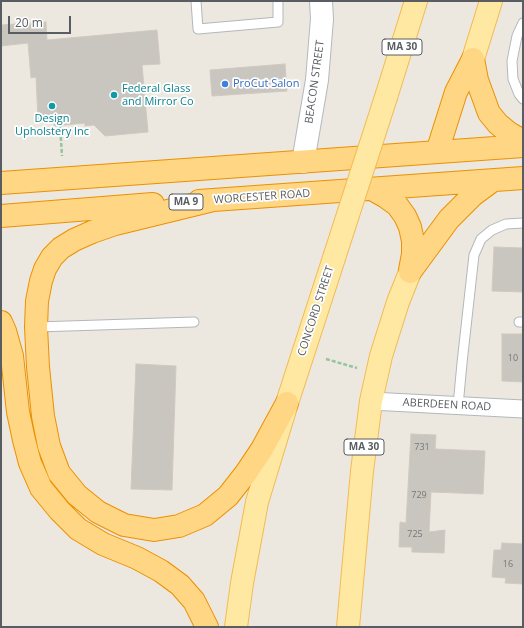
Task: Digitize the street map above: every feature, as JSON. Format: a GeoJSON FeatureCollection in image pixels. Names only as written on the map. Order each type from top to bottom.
{"type":"FeatureCollection","features":[{"type":"Feature","properties":{"kind":"highway"},"geometry":{"type":"LineString","coordinates":[[437,152],[456,92],[473,59]]}},
{"type":"Feature","properties":{"kind":"highway"},"geometry":{"type":"LineString","coordinates":[[473,59],[477,80],[489,112],[498,124],[509,133],[523,141]]}},
{"type":"Feature","properties":{"kind":"highway"},"geometry":{"type":"LineString","coordinates":[[1,183],[523,146]]}},
{"type":"Feature","properties":{"kind":"highway","name":"WORCESTER ROAD"},"geometry":{"type":"LineString","coordinates":[[1,216],[523,178]]}},
{"type":"Feature","properties":{"kind":"highway"},"geometry":{"type":"LineString","coordinates":[[410,272],[437,234],[453,215],[473,195],[492,181]]}},
{"type":"Feature","properties":{"kind":"highway","name":"MA 30"},"geometry":{"type":"LineString","coordinates":[[372,190],[386,197],[397,205],[405,216],[410,227],[413,241],[413,254],[410,272]]}},
{"type":"Feature","properties":{"kind":"highway"},"geometry":{"type":"LineString","coordinates":[[213,200],[115,224],[92,232],[61,248],[52,257],[45,268],[41,281],[37,301],[36,327],[38,368],[43,416],[49,446],[59,473],[77,495],[98,512],[124,525],[154,530],[179,526],[205,515],[228,496],[262,449],[287,404]]}},
{"type":"Feature","properties":{"kind":"highway"},"geometry":{"type":"LineString","coordinates":[[1,322],[12,356],[18,412],[24,440],[30,463],[41,488],[59,510],[78,529],[103,544],[137,558],[161,571],[180,585],[194,601],[207,627]]}},
{"type":"Feature","properties":{"kind":"main road","name":"CONCORD STREET"},"geometry":{"type":"LineString","coordinates":[[236,627],[243,576],[258,502],[287,404],[416,1]]}},
{"type":"Feature","properties":{"kind":"main road"},"geometry":{"type":"LineString","coordinates":[[473,59],[491,1]]}},
{"type":"Feature","properties":{"kind":"main road","name":"MA 30"},"geometry":{"type":"LineString","coordinates":[[348,627],[363,464],[371,401],[381,356],[398,302],[410,272]]}},
{"type":"Feature","properties":{"kind":"street","name":"BEACON STREET"},"geometry":{"type":"LineString","coordinates":[[304,162],[318,73],[322,27],[321,1]]}},
{"type":"Feature","properties":{"kind":"street","name":"ABERDEEN ROAD"},"geometry":{"type":"LineString","coordinates":[[371,401],[523,409]]}},
{"type":"Feature","properties":{"kind":"lane"},"geometry":{"type":"LineString","coordinates":[[196,1],[198,29],[278,22],[278,1]]}},
{"type":"Feature","properties":{"kind":"lane"},"geometry":{"type":"LineString","coordinates":[[523,23],[517,36],[512,62],[513,79],[523,100]]}},
{"type":"Feature","properties":{"kind":"lane"},"geometry":{"type":"LineString","coordinates":[[458,406],[474,254],[481,240],[492,230],[506,224],[523,223]]}},
{"type":"Feature","properties":{"kind":"lane"},"geometry":{"type":"LineString","coordinates":[[36,327],[194,322]]}},
{"type":"Feature","properties":{"kind":"path"},"geometry":{"type":"LineString","coordinates":[[60,126],[62,156]]}},
{"type":"Feature","properties":{"kind":"path"},"geometry":{"type":"LineString","coordinates":[[326,359],[358,368],[359,362]]}},
{"type":"Feature","properties":{"kind":"building"},"geometry":{"type":"Polygon","coordinates":[[[46,22],[47,40],[157,30],[160,64],[142,65],[148,132],[105,136],[94,125],[85,126],[85,123],[54,126],[54,120],[38,120],[36,77],[31,78],[28,43],[1,46],[1,25],[46,22]]]}},
{"type":"Feature","properties":{"kind":"building"},"geometry":{"type":"Polygon","coordinates":[[[285,64],[287,91],[212,96],[210,70],[285,64]]]}},
{"type":"Feature","properties":{"kind":"building"},"geometry":{"type":"Polygon","coordinates":[[[494,247],[523,248],[523,292],[492,291],[494,247]]]}},
{"type":"Feature","properties":{"kind":"building"},"geometry":{"type":"Polygon","coordinates":[[[502,334],[523,334],[523,382],[502,381],[502,334]]]}},
{"type":"Feature","properties":{"kind":"building"},"geometry":{"type":"Polygon","coordinates":[[[136,364],[176,366],[172,490],[131,489],[136,364]]]}},
{"type":"Feature","properties":{"kind":"building"},"geometry":{"type":"Polygon","coordinates":[[[411,434],[436,435],[435,449],[485,451],[483,494],[431,492],[429,532],[445,530],[444,553],[412,552],[412,547],[399,547],[400,522],[406,523],[411,434]]]}},
{"type":"Feature","properties":{"kind":"building"},"geometry":{"type":"Polygon","coordinates":[[[502,543],[523,544],[523,584],[505,583],[506,578],[492,577],[494,550],[501,550],[502,543]]]}},
{"type":"Feature","properties":{"kind":"place","name":"ProCut Salon"},"geometry":{"type":"Point","coordinates":[225,84]}},
{"type":"Feature","properties":{"kind":"place","name":"Federal Glass and Mirror Co"},"geometry":{"type":"Point","coordinates":[114,95]}},
{"type":"Feature","properties":{"kind":"place","name":"Design Upholstery Inc"},"geometry":{"type":"Point","coordinates":[52,106]}}]}
